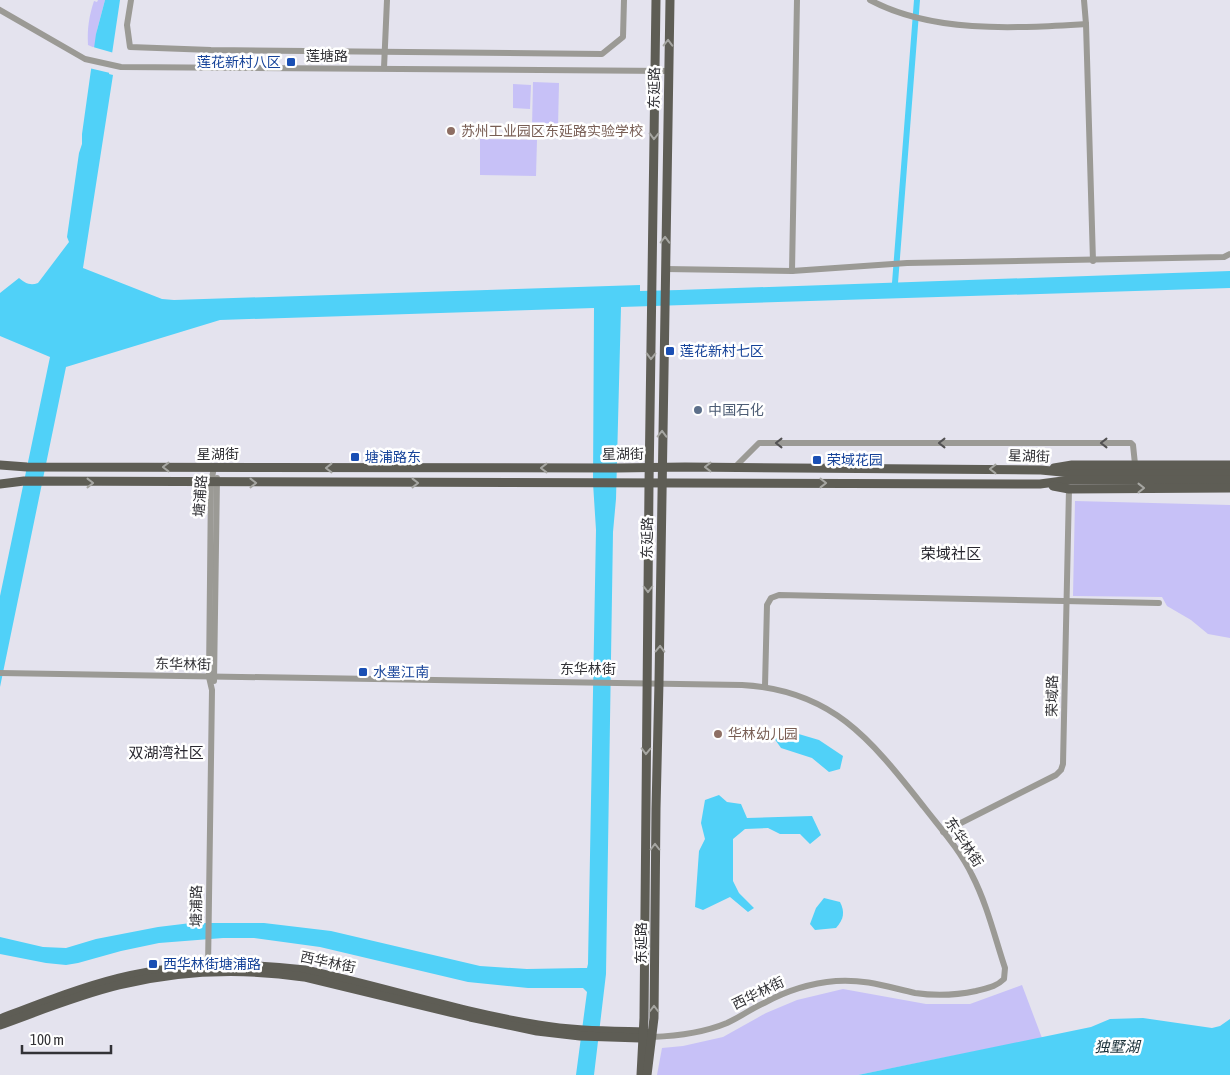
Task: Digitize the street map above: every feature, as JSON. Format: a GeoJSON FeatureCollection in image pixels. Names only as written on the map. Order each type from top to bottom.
{"type":"FeatureCollection","features":[{"type":"Feature","properties":{"kind":"main road","name":"东延路"},"geometry":{"type":"LineString","coordinates":[[647,1075],[647,682],[656,0]]}},
{"type":"Feature","properties":{"kind":"main road","name":"东延路"},"geometry":{"type":"LineString","coordinates":[[641,1075],[647,1036],[659,682],[670,0]]}},
{"type":"Feature","properties":{"kind":"main road"},"geometry":{"type":"LineString","coordinates":[[1041,470],[1072,465],[1230,464]]}},
{"type":"Feature","properties":{"kind":"main road","name":"星湖街"},"geometry":{"type":"LineString","coordinates":[[0,466],[735,467],[1041,470],[1072,473],[1230,472]]}},
{"type":"Feature","properties":{"kind":"main road","name":"星湖街"},"geometry":{"type":"LineString","coordinates":[[0,482],[1040,484],[1070,480],[1230,480]]}},
{"type":"Feature","properties":{"kind":"main road"},"geometry":{"type":"LineString","coordinates":[[1040,484],[1069,489],[1230,488]]}},
{"type":"Feature","properties":{"kind":"main road","name":"西华林街"},"geometry":{"type":"LineString","coordinates":[[0,1025],[118,985],[208,968]]}},
{"type":"Feature","properties":{"kind":"main road","name":"西华林街"},"geometry":{"type":"LineString","coordinates":[[0,1019],[87,987],[118,978],[153,971],[208,968],[304,977],[515,1027],[557,1034],[580,1033],[647,1036]]}},
{"type":"Feature","properties":{"kind":"street"},"geometry":{"type":"LineString","coordinates":[[131,0],[126,25],[130,47],[602,54],[624,37],[624,0]]}},
{"type":"Feature","properties":{"kind":"street"},"geometry":{"type":"LineString","coordinates":[[384,68],[386,0]]}},
{"type":"Feature","properties":{"kind":"street"},"geometry":{"type":"LineString","coordinates":[[792,271],[797,0]]}},
{"type":"Feature","properties":{"kind":"street"},"geometry":{"type":"LineString","coordinates":[[870,0],[897,11],[942,23],[1021,27],[1086,24]]}},
{"type":"Feature","properties":{"kind":"street"},"geometry":{"type":"LineString","coordinates":[[1084,0],[1093,260]]}},
{"type":"Feature","properties":{"kind":"street","name":"莲塘路"},"geometry":{"type":"LineString","coordinates":[[0,10],[85,59],[121,67],[668,71]]}},
{"type":"Feature","properties":{"kind":"street"},"geometry":{"type":"LineString","coordinates":[[665,269],[792,271],[907,263],[1224,257],[1230,254]]}},
{"type":"Feature","properties":{"kind":"street"},"geometry":{"type":"LineString","coordinates":[[735,467],[759,442],[1131,443],[1135,448],[1135,464]]}},
{"type":"Feature","properties":{"kind":"street","name":"塘浦路"},"geometry":{"type":"LineString","coordinates":[[208,968],[214,467]]}},
{"type":"Feature","properties":{"kind":"street","name":"荣域路"},"geometry":{"type":"LineString","coordinates":[[943,832],[1056,775],[1061,770],[1063,764],[1069,489]]}},
{"type":"Feature","properties":{"kind":"street"},"geometry":{"type":"LineString","coordinates":[[765,686],[767,604],[771,598],[779,595],[1159,603]]}},
{"type":"Feature","properties":{"kind":"street","name":"东华林街"},"geometry":{"type":"LineString","coordinates":[[1,674],[659,682],[765,686],[782,690],[820,705],[854,726],[902,780],[943,832],[968,867],[985,908],[1005,968],[1004,979],[995,986]]}},
{"type":"Feature","properties":{"kind":"street","name":"西华林街"},"geometry":{"type":"LineString","coordinates":[[647,1036],[682,1035],[712,1028],[743,1015],[774,997],[822,983],[861,981],[926,994],[961,993],[995,986]]}},
{"type":"Feature","properties":{"kind":"shaded area"},"geometry":{"type":"Polygon","coordinates":[[[98,0],[105,0],[97,30],[95,48],[88,45],[88,28],[94,1],[97,2],[98,0]]]}},
{"type":"Feature","properties":{"kind":"shaded area"},"geometry":{"type":"Polygon","coordinates":[[[533,82],[559,83],[558,128],[532,127],[533,82]]]}},
{"type":"Feature","properties":{"kind":"shaded area"},"geometry":{"type":"Polygon","coordinates":[[[513,84],[531,85],[530,109],[513,108],[513,84]]]}},
{"type":"Feature","properties":{"kind":"shaded area"},"geometry":{"type":"Polygon","coordinates":[[[480,139],[537,140],[536,176],[480,175],[480,139]]]}},
{"type":"Feature","properties":{"kind":"shaded area"},"geometry":{"type":"Polygon","coordinates":[[[1075,501],[1230,505],[1230,638],[1208,634],[1191,620],[1167,606],[1162,597],[1073,596],[1075,501]]]}},
{"type":"Feature","properties":{"kind":"shaded area"},"geometry":{"type":"Polygon","coordinates":[[[1022,985],[1042,1038],[858,1075],[657,1075],[662,1048],[683,1046],[723,1037],[766,1013],[797,1000],[843,989],[926,1004],[970,1004],[1022,985]]]}},
{"type":"Feature","properties":{"kind":"water"},"geometry":{"type":"Polygon","coordinates":[[[105,0],[120,0],[109,74],[113,75],[83,268],[162,299],[640,285],[640,291],[679,290],[1230,271],[1230,288],[621,307],[616,499],[613,532],[606,974],[594,1075],[576,1075],[587,992],[583,988],[528,988],[468,982],[320,947],[254,938],[223,938],[159,943],[66,965],[0,954],[0,937],[43,947],[66,948],[96,939],[158,927],[191,923],[264,923],[331,931],[480,966],[527,969],[587,968],[588,964],[596,530],[593,483],[594,308],[220,320],[66,367],[0,687],[0,596],[50,357],[0,336],[0,293],[19,278],[28,284],[38,283],[69,242],[67,237],[79,153],[82,144],[96,34],[105,0]]]}},
{"type":"Feature","properties":{"kind":"water"},"geometry":{"type":"Polygon","coordinates":[[[775,727],[819,740],[843,756],[840,769],[829,772],[812,758],[781,748],[774,738],[775,727]]]}},
{"type":"Feature","properties":{"kind":"water"},"geometry":{"type":"Polygon","coordinates":[[[719,795],[727,802],[741,804],[747,818],[812,816],[821,835],[810,844],[800,834],[780,834],[768,828],[745,829],[733,839],[733,881],[739,893],[754,908],[748,912],[730,897],[703,910],[695,907],[699,851],[705,839],[701,823],[705,800],[719,795]]]}},
{"type":"Feature","properties":{"kind":"water"},"geometry":{"type":"Polygon","coordinates":[[[824,898],[840,902],[843,909],[841,922],[836,928],[815,930],[810,924],[816,908],[824,898]]]}},
{"type":"Feature","properties":{"kind":"water","name":"独墅湖"},"geometry":{"type":"Polygon","coordinates":[[[1143,1018],[1212,1028],[1220,1026],[1230,1019],[1230,1075],[858,1075],[1091,1027],[1110,1019],[1143,1018]]]}},
{"type":"Feature","properties":{"kind":"pier"},"geometry":{"type":"Polygon","coordinates":[[[93,47],[114,53],[110,73],[89,68],[93,47]]]}},
{"type":"Feature","properties":{"kind":"waterway"},"geometry":{"type":"LineString","coordinates":[[895,283],[917,0]]}},
{"type":"Feature","properties":{"kind":"place","name":"莲花新村八区"},"geometry":{"type":"Point","coordinates":[291,62]}},
{"type":"Feature","properties":{"kind":"place","name":"苏州工业园区东延路实验学校"},"geometry":{"type":"Point","coordinates":[451,131]}},
{"type":"Feature","properties":{"kind":"place","name":"莲花新村七区"},"geometry":{"type":"Point","coordinates":[670,351]}},
{"type":"Feature","properties":{"kind":"place","name":"中国石化"},"geometry":{"type":"Point","coordinates":[698,410]}},
{"type":"Feature","properties":{"kind":"place","name":"塘浦路东"},"geometry":{"type":"Point","coordinates":[355,457]}},
{"type":"Feature","properties":{"kind":"place","name":"荣域花园"},"geometry":{"type":"Point","coordinates":[817,460]}},
{"type":"Feature","properties":{"kind":"place","name":"水墨江南"},"geometry":{"type":"Point","coordinates":[363,672]}},
{"type":"Feature","properties":{"kind":"place","name":"华林幼儿园"},"geometry":{"type":"Point","coordinates":[718,734]}},
{"type":"Feature","properties":{"kind":"place","name":"西华林街塘浦路"},"geometry":{"type":"Point","coordinates":[153,964]}},
{"type":"Feature","properties":{"kind":"district","name":"荣域社区"},"geometry":{"type":"Point","coordinates":[951,554]}},
{"type":"Feature","properties":{"kind":"district","name":"双湖湾社区"},"geometry":{"type":"Point","coordinates":[166,753]}}]}
